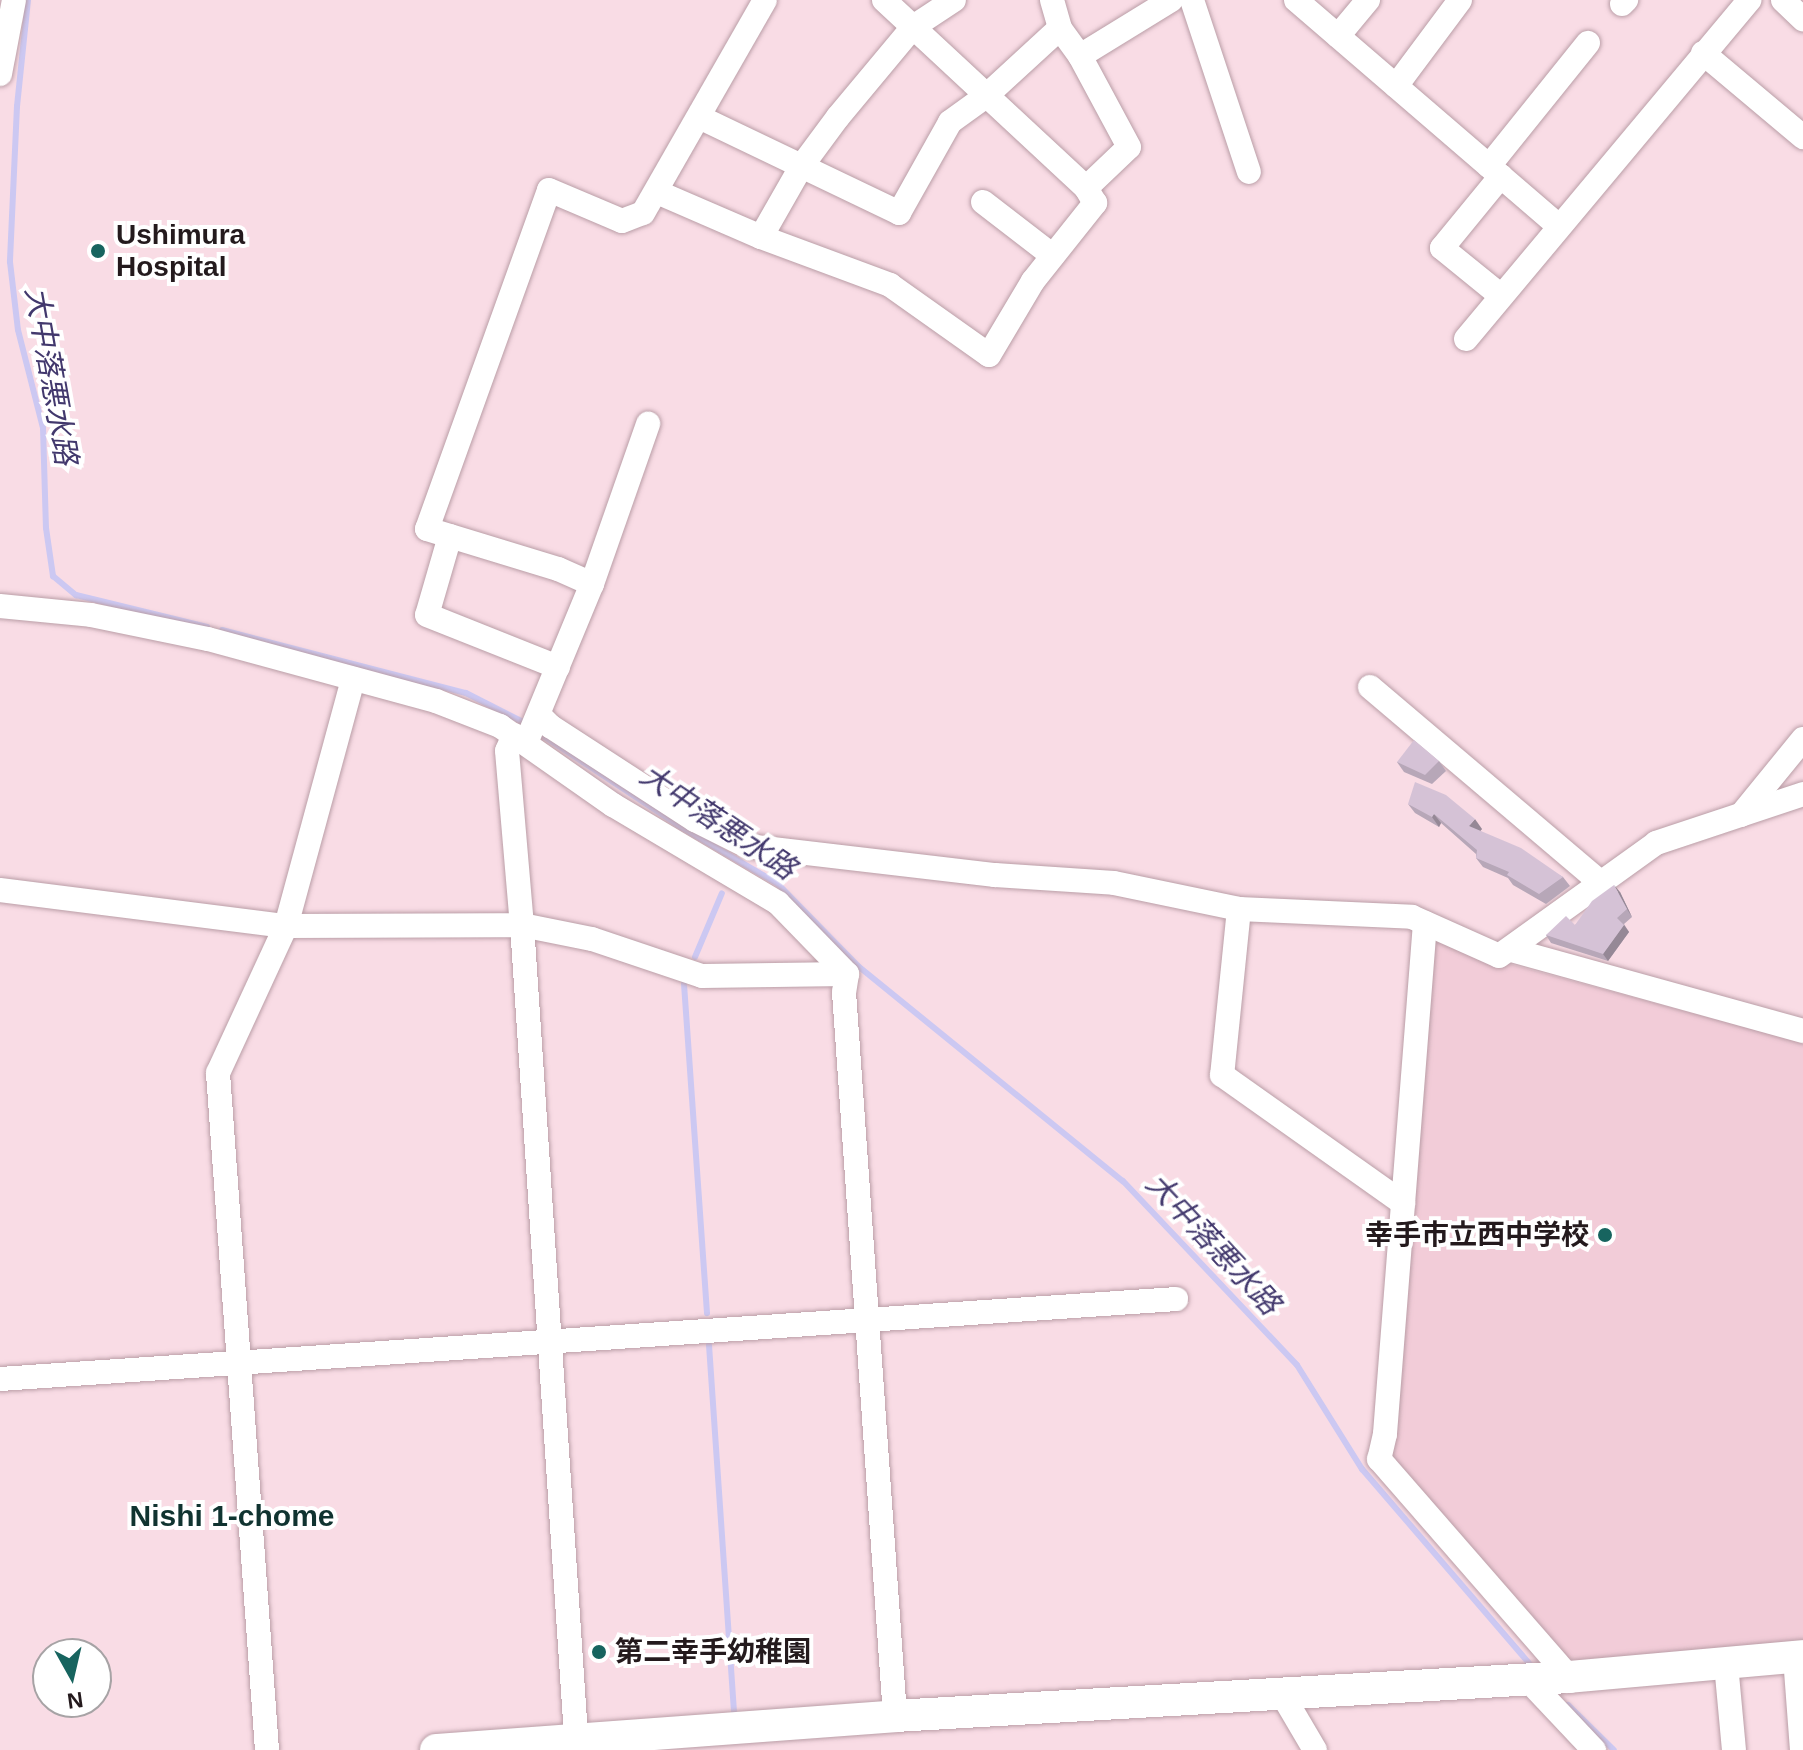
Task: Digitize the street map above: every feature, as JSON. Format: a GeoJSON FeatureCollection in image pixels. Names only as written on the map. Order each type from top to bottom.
{"type":"FeatureCollection","features":[{"type":"Feature","properties":{"kind":"street"},"geometry":{"type":"LineString","coordinates":[[0,75],[14,0]]}},
{"type":"Feature","properties":{"kind":"street"},"geometry":{"type":"LineString","coordinates":[[592,584],[558,569],[427,529],[549,190],[622,221],[643,213],[765,0]]}},
{"type":"Feature","properties":{"kind":"street"},"geometry":{"type":"LineString","coordinates":[[657,192],[761,237],[890,285],[989,355],[1033,281],[1095,203],[1086,188],[884,0]]}},
{"type":"Feature","properties":{"kind":"street"},"geometry":{"type":"LineString","coordinates":[[761,237],[801,167],[913,27],[954,0]]}},
{"type":"Feature","properties":{"kind":"street"},"geometry":{"type":"LineString","coordinates":[[1052,0],[1060,28],[1080,56],[1129,147],[1086,188]]}},
{"type":"Feature","properties":{"kind":"street"},"geometry":{"type":"LineString","coordinates":[[1080,56],[1171,0]]}},
{"type":"Feature","properties":{"kind":"street"},"geometry":{"type":"LineString","coordinates":[[1192,0],[1249,172]]}},
{"type":"Feature","properties":{"kind":"street"},"geometry":{"type":"LineString","coordinates":[[1296,0],[1559,226]]}},
{"type":"Feature","properties":{"kind":"street"},"geometry":{"type":"LineString","coordinates":[[1338,36],[1368,0]]}},
{"type":"Feature","properties":{"kind":"street"},"geometry":{"type":"LineString","coordinates":[[1396,86],[1460,0]]}},
{"type":"Feature","properties":{"kind":"street"},"geometry":{"type":"LineString","coordinates":[[1466,339],[1749,0]]}},
{"type":"Feature","properties":{"kind":"street"},"geometry":{"type":"LineString","coordinates":[[1783,0],[1803,19]]}},
{"type":"Feature","properties":{"kind":"street"},"geometry":{"type":"LineString","coordinates":[[699,117],[899,213],[950,122],[986,96],[1060,28]]}},
{"type":"Feature","properties":{"kind":"street"},"geometry":{"type":"LineString","coordinates":[[1501,296],[1442,248],[1588,43]]}},
{"type":"Feature","properties":{"kind":"street"},"geometry":{"type":"LineString","coordinates":[[1703,53],[1803,137]]}},
{"type":"Feature","properties":{"kind":"street"},"geometry":{"type":"LineString","coordinates":[[983,202],[1053,256]]}},
{"type":"Feature","properties":{"kind":"street"},"geometry":{"type":"LineString","coordinates":[[576,1745],[522,925],[507,751],[530,729],[558,667],[592,584],[648,424]]}},
{"type":"Feature","properties":{"kind":"street"},"geometry":{"type":"LineString","coordinates":[[450,536],[427,615],[558,667]]}},
{"type":"Feature","properties":{"kind":"street"},"geometry":{"type":"LineString","coordinates":[[0,606],[91,615],[208,639],[530,729],[550,726],[695,820],[747,846],[995,875],[1114,883],[1239,909],[1348,911],[1412,917],[1499,956],[1656,843],[1803,794]]}},
{"type":"Feature","properties":{"kind":"street"},"geometry":{"type":"LineString","coordinates":[[267,1750],[218,1073],[286,926],[353,679]]}},
{"type":"Feature","properties":{"kind":"street"},"geometry":{"type":"LineString","coordinates":[[1370,687],[1601,883]]}},
{"type":"Feature","properties":{"kind":"street"},"geometry":{"type":"LineString","coordinates":[[530,729],[613,805],[778,903],[847,974]]}},
{"type":"Feature","properties":{"kind":"street"},"geometry":{"type":"LineString","coordinates":[[1741,815],[1803,739]]}},
{"type":"Feature","properties":{"kind":"street"},"geometry":{"type":"LineString","coordinates":[[0,890],[286,926],[522,925],[592,939],[702,976],[847,974]]}},
{"type":"Feature","properties":{"kind":"street"},"geometry":{"type":"LineString","coordinates":[[1239,909],[1222,1075],[1403,1203]]}},
{"type":"Feature","properties":{"kind":"street"},"geometry":{"type":"LineString","coordinates":[[1425,923],[1385,1434],[1379,1459],[1551,1678],[1594,1750]]}},
{"type":"Feature","properties":{"kind":"street"},"geometry":{"type":"LineString","coordinates":[[1511,950],[1539,961],[1803,1031]]}},
{"type":"Feature","properties":{"kind":"street"},"geometry":{"type":"LineString","coordinates":[[847,974],[844,992],[895,1716]]}},
{"type":"Feature","properties":{"kind":"street"},"geometry":{"type":"LineString","coordinates":[[0,1379],[1176,1299]]}},
{"type":"Feature","properties":{"kind":"street"},"geometry":{"type":"LineString","coordinates":[[436,1750],[576,1745],[895,1716],[1551,1678],[1799,1656],[1802,1750]]}},
{"type":"Feature","properties":{"kind":"street"},"geometry":{"type":"LineString","coordinates":[[1726,1664],[1734,1750]]}},
{"type":"Feature","properties":{"kind":"street"},"geometry":{"type":"LineString","coordinates":[[1282,1694],[1315,1750]]}},
{"type":"Feature","properties":{"kind":"shaded area","name":"幸手市立西中学校"},"geometry":{"type":"Polygon","coordinates":[[[1428,936],[1502,962],[1803,1043],[1803,1641],[1569,1665],[1391,1465],[1428,936]]]}},
{"type":"Feature","properties":{"kind":"building"},"geometry":{"type":"Polygon","coordinates":[[[1414,740],[1439,761],[1425,775],[1397,762],[1414,740]]]}},
{"type":"Feature","properties":{"kind":"building"},"geometry":{"type":"Polygon","coordinates":[[[1415,782],[1446,795],[1475,819],[1469,826],[1521,848],[1563,877],[1539,894],[1507,875],[1509,872],[1476,858],[1477,850],[1434,814],[1432,817],[1408,804],[1415,782]]]}},
{"type":"Feature","properties":{"kind":"building"},"geometry":{"type":"Polygon","coordinates":[[[1614,885],[1627,909],[1617,918],[1624,925],[1603,954],[1546,935],[1566,916],[1575,925],[1592,901],[1614,885]]]}},
{"type":"Feature","properties":{"kind":"waterway","name":"大中落悪水路"},"geometry":{"type":"LineString","coordinates":[[28,0],[17,106],[10,262],[18,330],[43,428],[46,528],[53,576],[76,595],[207,627]]}},
{"type":"Feature","properties":{"kind":"waterway","name":"大中落悪水路"},"geometry":{"type":"LineString","coordinates":[[222,630],[466,693],[527,724]]}},
{"type":"Feature","properties":{"kind":"waterway","name":"大中落悪水路"},"geometry":{"type":"LineString","coordinates":[[536,731],[681,827],[778,884],[858,966],[1123,1181],[1297,1365],[1362,1469],[1533,1668]]}},
{"type":"Feature","properties":{"kind":"waterway"},"geometry":{"type":"LineString","coordinates":[[695,957],[722,893]]}},
{"type":"Feature","properties":{"kind":"waterway"},"geometry":{"type":"LineString","coordinates":[[684,984],[707,1313]]}},
{"type":"Feature","properties":{"kind":"waterway"},"geometry":{"type":"LineString","coordinates":[[709,1345],[734,1711]]}},
{"type":"Feature","properties":{"kind":"waterway","name":"大中落悪水路"},"geometry":{"type":"LineString","coordinates":[[1568,1705],[1614,1750]]}},
{"type":"Feature","properties":{"kind":"place","name":"Ushimura Hospital"},"geometry":{"type":"Point","coordinates":[98,251]}},
{"type":"Feature","properties":{"kind":"place","name":"幸手市立西中学校"},"geometry":{"type":"Point","coordinates":[1605,1235]}},
{"type":"Feature","properties":{"kind":"place","name":"第二幸手幼稚園"},"geometry":{"type":"Point","coordinates":[599,1652]}},
{"type":"Feature","properties":{"kind":"district","name":"Nishi 1-chome"},"geometry":{"type":"Point","coordinates":[232,1516]}}]}
